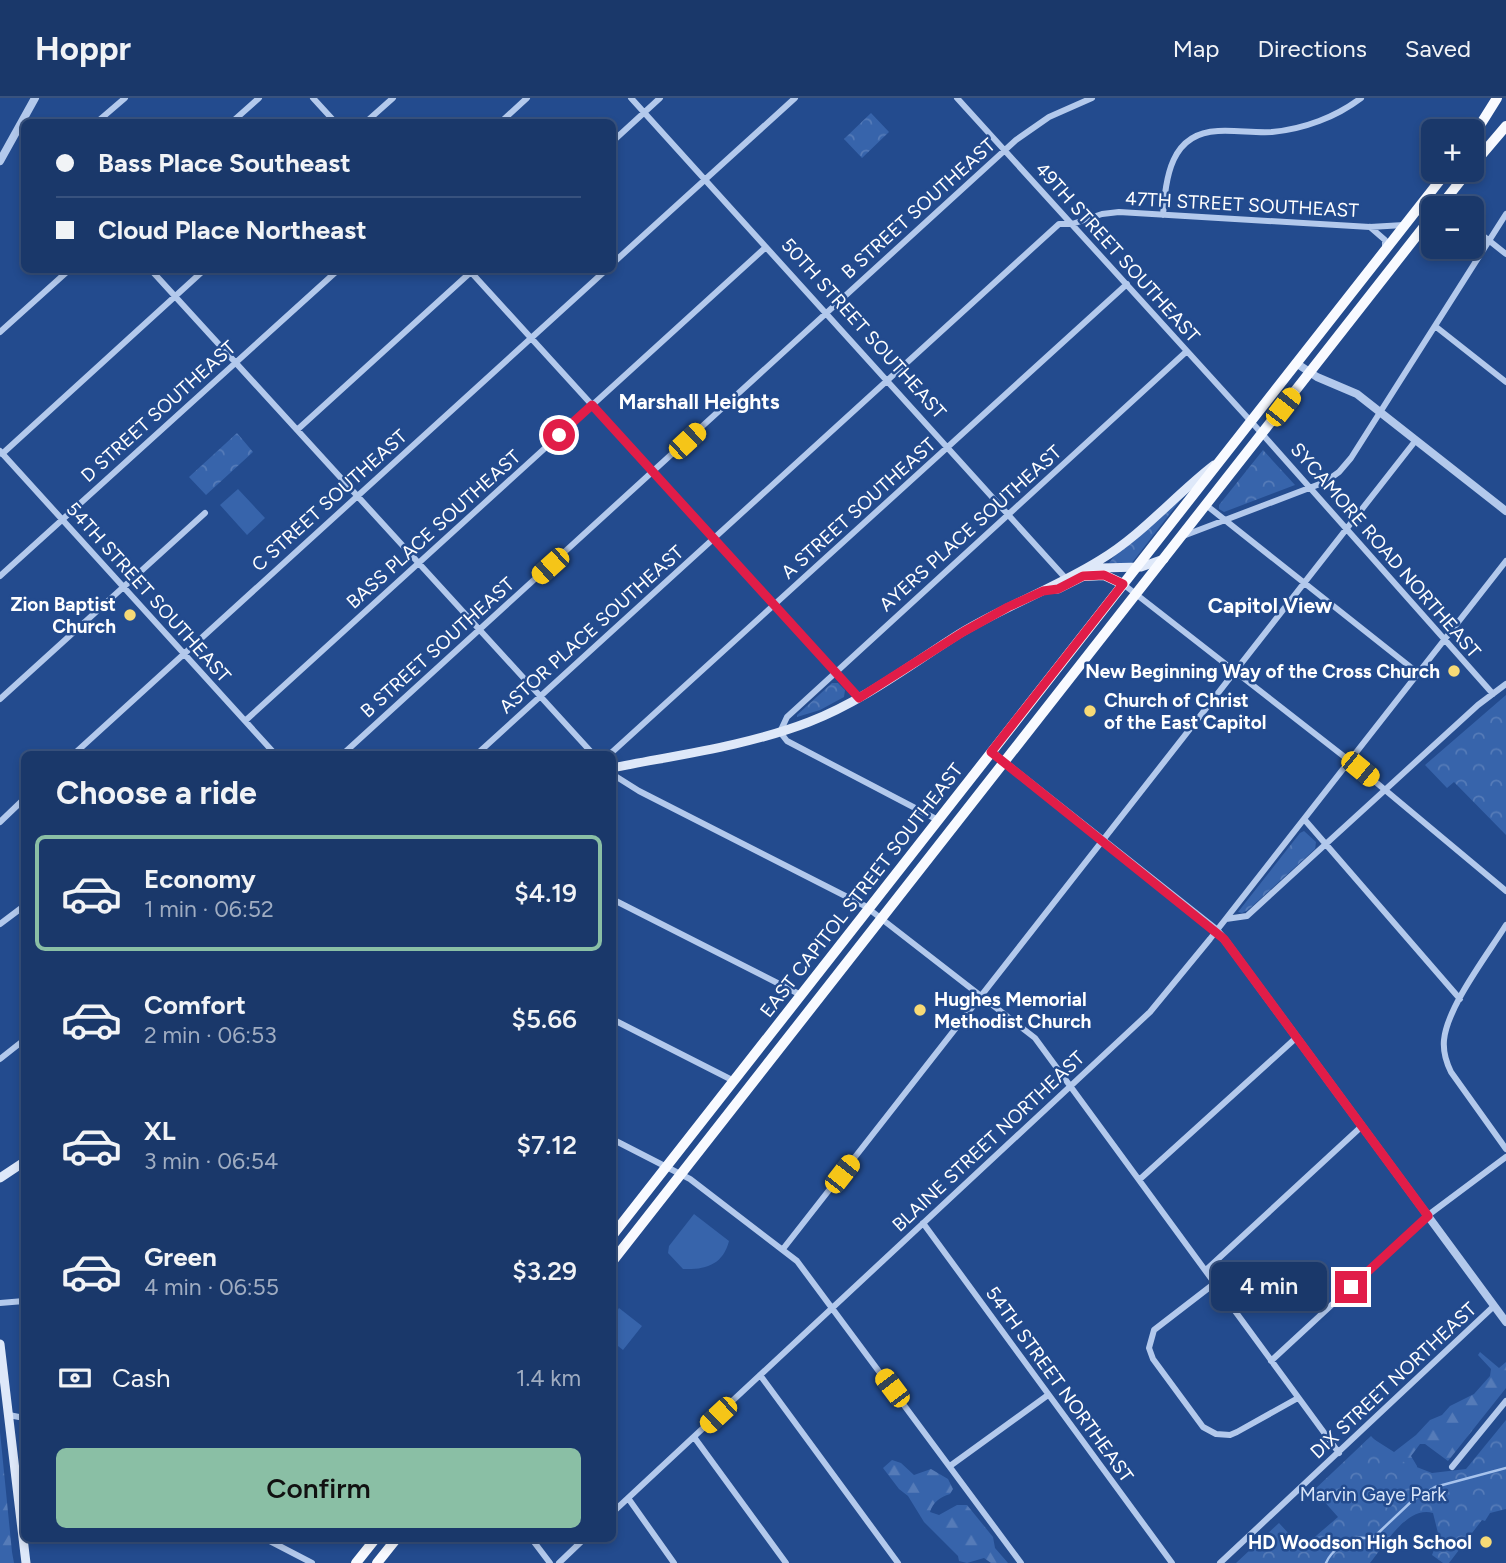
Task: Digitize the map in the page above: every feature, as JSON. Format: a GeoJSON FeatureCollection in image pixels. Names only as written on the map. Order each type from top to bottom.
{"type":"FeatureCollection","features":[{"type":"Feature","properties":{"kind":"main road"},"geometry":{"type":"LineString","coordinates":[[1484,119],[1497,98]]}},
{"type":"Feature","properties":{"kind":"main road"},"geometry":{"type":"LineString","coordinates":[[1484,152],[1506,126]]}},
{"type":"Feature","properties":{"kind":"main road","name":"EAST CAPITOL STREET SOUTHEAST"},"geometry":{"type":"LineString","coordinates":[[616,1232],[674,1170],[734,1081],[1221,460],[1256,427],[1296,363],[1438,182]]}},
{"type":"Feature","properties":{"kind":"main road"},"geometry":{"type":"LineString","coordinates":[[616,1256],[674,1170],[882,918],[1206,505],[1256,427],[1310,373],[1421,230]]}},
{"type":"Feature","properties":{"kind":"main road"},"geometry":{"type":"LineString","coordinates":[[616,767],[780,732],[821,717],[859,698],[974,626],[1008,607],[1068,580],[1112,552],[1221,460]]}},
{"type":"Feature","properties":{"kind":"main road"},"geometry":{"type":"LineString","coordinates":[[1068,580],[1100,568],[1148,566],[1164,559]]}},
{"type":"Feature","properties":{"kind":"main road"},"geometry":{"type":"LineString","coordinates":[[1083,576],[1104,575],[1123,584]]}},
{"type":"Feature","properties":{"kind":"main road"},"geometry":{"type":"LineString","coordinates":[[0,1178],[21,1164]]}},
{"type":"Feature","properties":{"kind":"main road"},"geometry":{"type":"LineString","coordinates":[[0,1344],[21,1519]]}},
{"type":"Feature","properties":{"kind":"main road"},"geometry":{"type":"LineString","coordinates":[[24,1542],[26,1563]]}},
{"type":"Feature","properties":{"kind":"main road"},"geometry":{"type":"LineString","coordinates":[[356,1563],[373,1542]]}},
{"type":"Feature","properties":{"kind":"main road"},"geometry":{"type":"LineString","coordinates":[[377,1563],[394,1542]]}},
{"type":"Feature","properties":{"kind":"street"},"geometry":{"type":"LineString","coordinates":[[27,119],[36,98]]}},
{"type":"Feature","properties":{"kind":"street"},"geometry":{"type":"LineString","coordinates":[[100,119],[125,98]]}},
{"type":"Feature","properties":{"kind":"street"},"geometry":{"type":"LineString","coordinates":[[235,119],[259,98]]}},
{"type":"Feature","properties":{"kind":"street"},"geometry":{"type":"LineString","coordinates":[[313,98],[332,119]]}},
{"type":"Feature","properties":{"kind":"street"},"geometry":{"type":"LineString","coordinates":[[369,119],[393,98]]}},
{"type":"Feature","properties":{"kind":"street"},"geometry":{"type":"LineString","coordinates":[[503,119],[527,98]]}},
{"type":"Feature","properties":{"kind":"street","name":"50TH STREET SOUTHEAST"},"geometry":{"type":"LineString","coordinates":[[631,98],[1068,580]]}},
{"type":"Feature","properties":{"kind":"street"},"geometry":{"type":"LineString","coordinates":[[616,138],[660,98]]}},
{"type":"Feature","properties":{"kind":"street"},"geometry":{"type":"LineString","coordinates":[[616,260],[795,98]]}},
{"type":"Feature","properties":{"kind":"street","name":"49TH STREET SOUTHEAST"},"geometry":{"type":"LineString","coordinates":[[957,98],[1256,427]]}},
{"type":"Feature","properties":{"kind":"street","name":"B STREET SOUTHEAST"},"geometry":{"type":"LineString","coordinates":[[346,751],[1005,150],[1040,122],[1092,98]]}},
{"type":"Feature","properties":{"kind":"street"},"geometry":{"type":"LineString","coordinates":[[1163,215],[1165,186],[1171,165],[1180,150],[1193,138],[1214,131],[1260,132],[1293,129],[1332,116],[1361,98]]}},
{"type":"Feature","properties":{"kind":"street"},"geometry":{"type":"LineString","coordinates":[[0,161],[21,130]]}},
{"type":"Feature","properties":{"kind":"street","name":"47TH STREET SOUTHEAST"},"geometry":{"type":"LineString","coordinates":[[1072,224],[1110,212],[1370,227],[1404,225]]}},
{"type":"Feature","properties":{"kind":"street"},"geometry":{"type":"LineString","coordinates":[[1181,537],[1310,488],[1333,477],[1344,467],[1506,214]]}},
{"type":"Feature","properties":{"kind":"street","name":"ASTOR PLACE SOUTHEAST"},"geometry":{"type":"LineString","coordinates":[[480,751],[1056,226],[1062,223],[1072,224]]}},
{"type":"Feature","properties":{"kind":"street","name":"47TH STREET SOUTHEAST"},"geometry":{"type":"LineString","coordinates":[[1370,227],[1385,240],[1384,251]]}},
{"type":"Feature","properties":{"kind":"street"},"geometry":{"type":"LineString","coordinates":[[1484,237],[1506,254]]}},
{"type":"Feature","properties":{"kind":"street","name":"BASS PLACE SOUTHEAST"},"geometry":{"type":"LineString","coordinates":[[245,721],[766,247]]}},
{"type":"Feature","properties":{"kind":"street"},"geometry":{"type":"LineString","coordinates":[[0,332],[66,273]]}},
{"type":"Feature","properties":{"kind":"street"},"geometry":{"type":"LineString","coordinates":[[154,273],[590,751]]}},
{"type":"Feature","properties":{"kind":"street"},"geometry":{"type":"LineString","coordinates":[[1,453],[201,273]]}},
{"type":"Feature","properties":{"kind":"street","name":"D STREET SOUTHEAST"},"geometry":{"type":"LineString","coordinates":[[0,576],[335,273]]}},
{"type":"Feature","properties":{"kind":"street"},"geometry":{"type":"LineString","coordinates":[[297,430],[468,273]]}},
{"type":"Feature","properties":{"kind":"street"},"geometry":{"type":"LineString","coordinates":[[474,273],[859,698]]}},
{"type":"Feature","properties":{"kind":"street","name":"C STREET SOUTHEAST"},"geometry":{"type":"LineString","coordinates":[[77,751],[603,273]]}},
{"type":"Feature","properties":{"kind":"street","name":"A STREET SOUTHEAST"},"geometry":{"type":"LineString","coordinates":[[613,751],[1126,284]]}},
{"type":"Feature","properties":{"kind":"street"},"geometry":{"type":"LineString","coordinates":[[1435,326],[1506,382]]}},
{"type":"Feature","properties":{"kind":"street","name":"AYERS PLACE SOUTHEAST"},"geometry":{"type":"LineString","coordinates":[[780,732],[790,713],[1187,351]]}},
{"type":"Feature","properties":{"kind":"street"},"geometry":{"type":"LineString","coordinates":[[1296,363],[1310,373],[1350,391],[1380,412],[1506,511]]}},
{"type":"Feature","properties":{"kind":"street","name":"SYCAMORE ROAD NORTHEAST"},"geometry":{"type":"LineString","coordinates":[[1256,427],[1493,694]]}},
{"type":"Feature","properties":{"kind":"street"},"geometry":{"type":"LineString","coordinates":[[783,1249],[1416,440]]}},
{"type":"Feature","properties":{"kind":"street","name":"54TH STREET SOUTHEAST"},"geometry":{"type":"LineString","coordinates":[[1,453],[272,751]]}},
{"type":"Feature","properties":{"kind":"street"},"geometry":{"type":"LineString","coordinates":[[1206,505],[1418,673]]}},
{"type":"Feature","properties":{"kind":"street"},"geometry":{"type":"LineString","coordinates":[[0,699],[205,513]]}},
{"type":"Feature","properties":{"kind":"street","name":"BLAINE STREET NORTHEAST"},"geometry":{"type":"LineString","coordinates":[[616,1509],[1150,1012],[1217,931],[1506,561]]}},
{"type":"Feature","properties":{"kind":"street"},"geometry":{"type":"LineString","coordinates":[[1123,584],[1350,761],[1506,891]]}},
{"type":"Feature","properties":{"kind":"street"},"geometry":{"type":"LineString","coordinates":[[1226,919],[1247,916],[1506,684]]}},
{"type":"Feature","properties":{"kind":"street"},"geometry":{"type":"LineString","coordinates":[[780,732],[786,741],[939,820]]}},
{"type":"Feature","properties":{"kind":"street"},"geometry":{"type":"LineString","coordinates":[[991,752],[1217,931],[1239,957],[1506,1322]]}},
{"type":"Feature","properties":{"kind":"street"},"geometry":{"type":"LineString","coordinates":[[616,777],[639,791],[869,909],[1035,1038],[1339,1453]]}},
{"type":"Feature","properties":{"kind":"street"},"geometry":{"type":"LineString","coordinates":[[0,821],[21,802]]}},
{"type":"Feature","properties":{"kind":"street"},"geometry":{"type":"LineString","coordinates":[[1304,819],[1461,999]]}},
{"type":"Feature","properties":{"kind":"street"},"geometry":{"type":"LineString","coordinates":[[616,901],[801,995]]}},
{"type":"Feature","properties":{"kind":"street"},"geometry":{"type":"LineString","coordinates":[[0,924],[21,907]]}},
{"type":"Feature","properties":{"kind":"street"},"geometry":{"type":"LineString","coordinates":[[1506,925],[1461,999],[1445,1033],[1444,1048],[1453,1075],[1506,1149]]}},
{"type":"Feature","properties":{"kind":"street"},"geometry":{"type":"LineString","coordinates":[[616,1021],[734,1081]]}},
{"type":"Feature","properties":{"kind":"street"},"geometry":{"type":"LineString","coordinates":[[1139,1180],[1297,1037]]}},
{"type":"Feature","properties":{"kind":"street"},"geometry":{"type":"LineString","coordinates":[[0,1059],[21,1042]]}},
{"type":"Feature","properties":{"kind":"street"},"geometry":{"type":"LineString","coordinates":[[1206,1270],[1362,1126]]}},
{"type":"Feature","properties":{"kind":"street"},"geometry":{"type":"LineString","coordinates":[[616,1141],[674,1170],[783,1249],[807,1272],[1021,1563]]}},
{"type":"Feature","properties":{"kind":"street"},"geometry":{"type":"LineString","coordinates":[[1271,1361],[1428,1216],[1506,1157]]}},
{"type":"Feature","properties":{"kind":"street","name":"54TH STREET NORTHEAST"},"geometry":{"type":"LineString","coordinates":[[923,1223],[1172,1563]]}},
{"type":"Feature","properties":{"kind":"street"},"geometry":{"type":"LineString","coordinates":[[1215,1283],[1154,1330],[1149,1345],[1156,1363],[1201,1425],[1216,1434],[1232,1434],[1298,1398]]}},
{"type":"Feature","properties":{"kind":"street"},"geometry":{"type":"LineString","coordinates":[[0,1303],[21,1301]]}},
{"type":"Feature","properties":{"kind":"street","name":"DIX STREET NORTHEAST"},"geometry":{"type":"LineString","coordinates":[[1220,1563],[1494,1306]]}},
{"type":"Feature","properties":{"kind":"street"},"geometry":{"type":"LineString","coordinates":[[760,1375],[898,1563]]}},
{"type":"Feature","properties":{"kind":"street"},"geometry":{"type":"LineString","coordinates":[[950,1466],[1048,1395]]}},
{"type":"Feature","properties":{"kind":"street"},"geometry":{"type":"LineString","coordinates":[[1452,1467],[1506,1401]]}},
{"type":"Feature","properties":{"kind":"street"},"geometry":{"type":"LineString","coordinates":[[9,1415],[21,1417]]}},
{"type":"Feature","properties":{"kind":"street"},"geometry":{"type":"LineString","coordinates":[[694,1437],[786,1563]]}},
{"type":"Feature","properties":{"kind":"street"},"geometry":{"type":"LineString","coordinates":[[628,1498],[674,1563]]}},
{"type":"Feature","properties":{"kind":"street"},"geometry":{"type":"LineString","coordinates":[[272,1542],[312,1563]]}},
{"type":"Feature","properties":{"kind":"street"},"geometry":{"type":"LineString","coordinates":[[534,1542],[550,1563]]}},
{"type":"Feature","properties":{"kind":"street"},"geometry":{"type":"LineString","coordinates":[[559,1563],[581,1542]]}},
{"type":"Feature","properties":{"kind":"green space"},"geometry":{"type":"Polygon","coordinates":[[[871,113],[889,132],[862,158],[844,139],[871,113]]]}},
{"type":"Feature","properties":{"kind":"green space"},"geometry":{"type":"Polygon","coordinates":[[[237,433],[253,452],[206,495],[189,477],[237,433]]]}},
{"type":"Feature","properties":{"kind":"green space"},"geometry":{"type":"Polygon","coordinates":[[[1263,450],[1295,485],[1224,512],[1219,509],[1219,505],[1263,450]]]}},
{"type":"Feature","properties":{"kind":"green space"},"geometry":{"type":"Polygon","coordinates":[[[238,489],[265,518],[247,535],[220,505],[238,489]]]}},
{"type":"Feature","properties":{"kind":"green space"},"geometry":{"type":"Polygon","coordinates":[[[1182,498],[1131,564],[1109,563],[1119,550],[1182,498]]]}},
{"type":"Feature","properties":{"kind":"green space"},"geometry":{"type":"Polygon","coordinates":[[[832,683],[838,683],[845,690],[844,697],[820,710],[797,717],[797,715],[832,683]]]}},
{"type":"Feature","properties":{"kind":"green space"},"geometry":{"type":"Polygon","coordinates":[[[1506,695],[1506,835],[1454,782],[1447,788],[1425,765],[1506,695]]]}},
{"type":"Feature","properties":{"kind":"green space"},"geometry":{"type":"Polygon","coordinates":[[[1304,831],[1316,842],[1315,849],[1248,910],[1238,912],[1300,833],[1304,831]]]}},
{"type":"Feature","properties":{"kind":"green space"},"geometry":{"type":"Polygon","coordinates":[[[694,1214],[729,1241],[718,1261],[706,1267],[683,1269],[668,1253],[669,1246],[694,1214]]]}},
{"type":"Feature","properties":{"kind":"green space"},"geometry":{"type":"Polygon","coordinates":[[[619,1308],[642,1326],[623,1350],[616,1344],[616,1312],[619,1308]]]}},
{"type":"Feature","properties":{"kind":"green space"},"geometry":{"type":"Polygon","coordinates":[[[1480,1352],[1499,1368],[1506,1362],[1506,1388],[1448,1461],[1425,1444],[1420,1444],[1411,1456],[1417,1466],[1418,1477],[1358,1450],[1372,1438],[1394,1452],[1430,1420],[1474,1394],[1490,1376],[1491,1369],[1478,1355],[1480,1352]]]}},
{"type":"Feature","properties":{"kind":"green space","name":"Marvin Gaye Park"},"geometry":{"type":"Polygon","coordinates":[[[1506,1420],[1506,1509],[1490,1513],[1485,1521],[1482,1520],[1449,1563],[1443,1563],[1432,1555],[1439,1537],[1433,1513],[1423,1512],[1405,1521],[1370,1563],[1236,1563],[1279,1523],[1302,1548],[1338,1517],[1314,1490],[1371,1436],[1391,1457],[1432,1473],[1466,1469],[1506,1420]]]}},
{"type":"Feature","properties":{"kind":"green space"},"geometry":{"type":"Polygon","coordinates":[[[0,1432],[12,1552],[14,1563],[0,1563],[0,1432]]]}},
{"type":"Feature","properties":{"kind":"green space"},"geometry":{"type":"Polygon","coordinates":[[[892,1460],[901,1463],[914,1475],[931,1469],[948,1479],[953,1489],[950,1494],[935,1503],[930,1512],[939,1515],[957,1505],[967,1505],[993,1537],[995,1548],[1008,1563],[991,1563],[984,1558],[967,1563],[959,1561],[958,1556],[924,1522],[908,1496],[883,1468],[892,1460]]]}},
{"type":"Feature","properties":{"kind":"waterway"},"geometry":{"type":"LineString","coordinates":[[1326,1563],[1331,1554],[1343,1544],[1353,1539],[1375,1536],[1413,1500],[1435,1487],[1506,1468]]}},
{"type":"Feature","properties":{"kind":"place","name":"Zion Baptist Church"},"geometry":{"type":"Point","coordinates":[130,615]}},
{"type":"Feature","properties":{"kind":"place","name":"New Beginning Way of the Cross Church"},"geometry":{"type":"Point","coordinates":[1454,671]}},
{"type":"Feature","properties":{"kind":"place","name":"Church of Christ of the East Capitol"},"geometry":{"type":"Point","coordinates":[1090,711]}},
{"type":"Feature","properties":{"kind":"place","name":"Hughes Memorial Methodist Church"},"geometry":{"type":"Point","coordinates":[920,1010]}},
{"type":"Feature","properties":{"kind":"place","name":"HD Woodson High School"},"geometry":{"type":"Point","coordinates":[1486,1542]}},
{"type":"Feature","properties":{"kind":"district","name":"Marshall Heights"},"geometry":{"type":"Point","coordinates":[699,402]}},
{"type":"Feature","properties":{"kind":"district","name":"Capitol View"},"geometry":{"type":"Point","coordinates":[1270,606]}},
{"type":"Feature","properties":{"kind":"route"},"geometry":{"type":"LineString","coordinates":[[559,435],[592,405],[859,698],[963,632],[1043,591],[1058,589],[1083,576],[1104,575],[1123,584],[991,752],[1217,931],[1239,957],[1428,1216],[1351,1287]]}}]}
